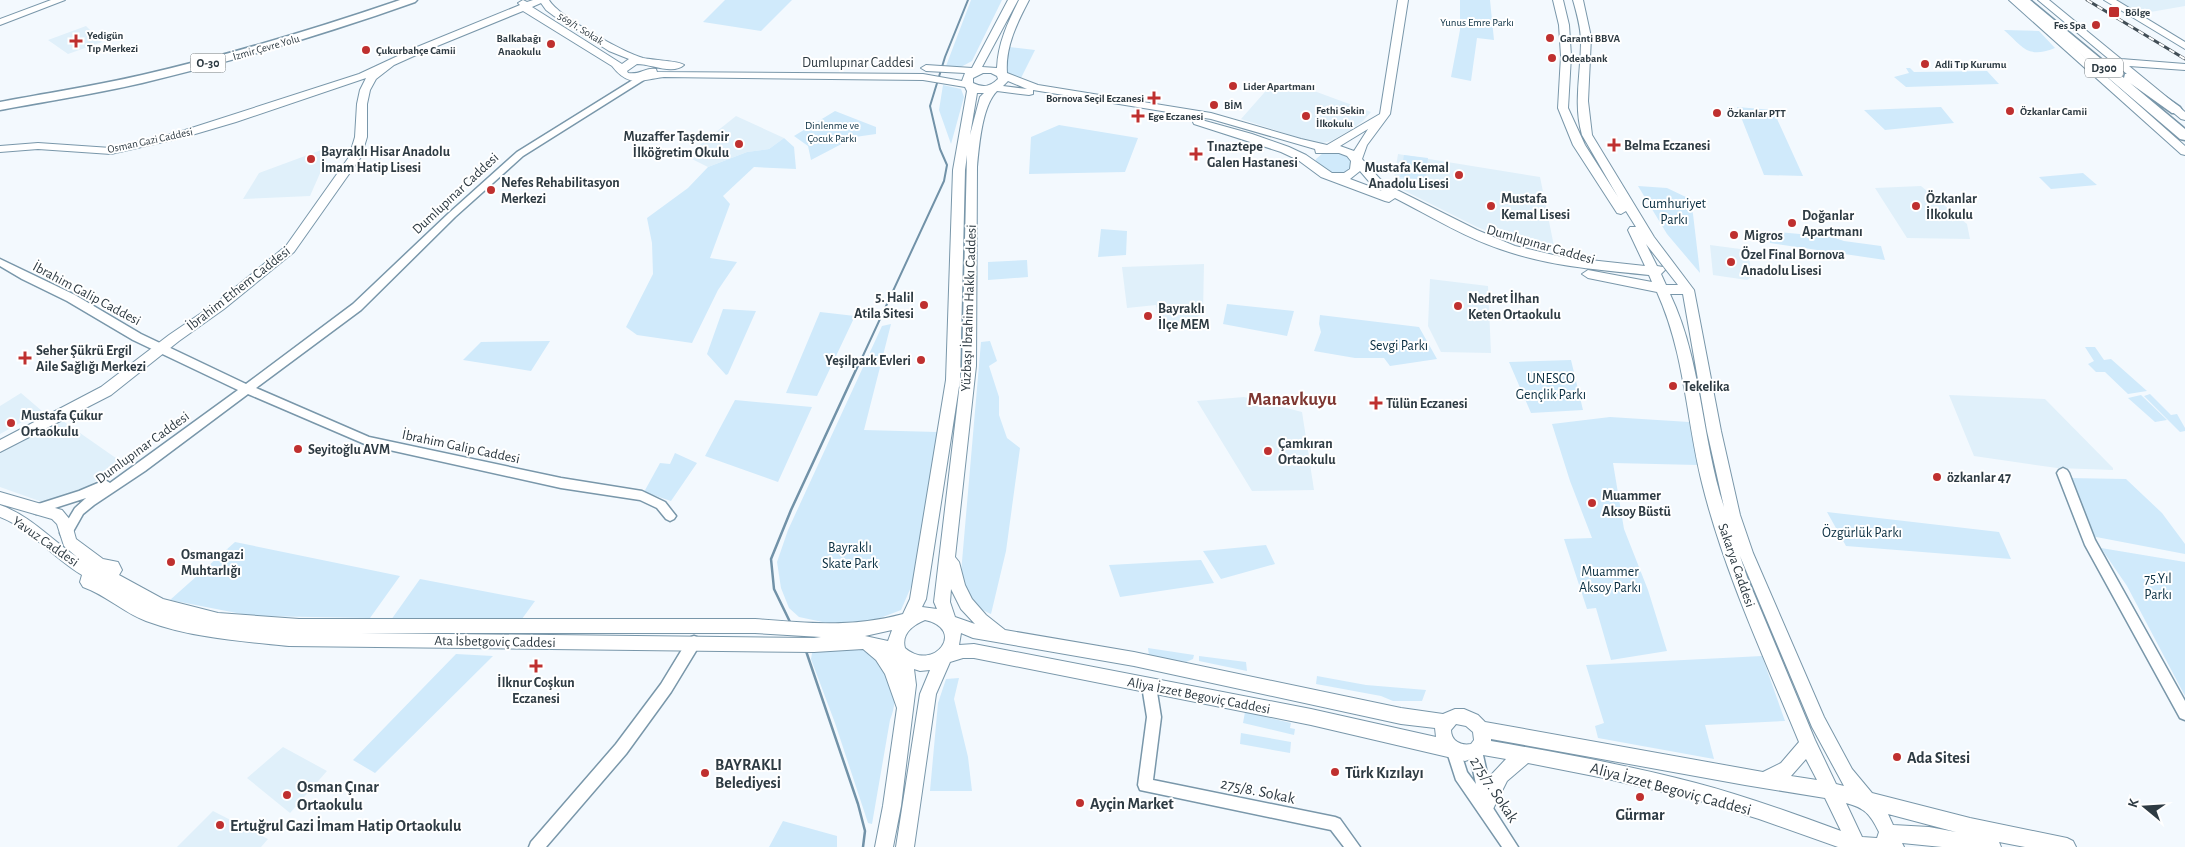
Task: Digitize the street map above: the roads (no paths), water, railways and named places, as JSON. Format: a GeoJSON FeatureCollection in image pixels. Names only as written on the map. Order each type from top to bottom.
{"type":"FeatureCollection","features":[{"type":"Feature","properties":{"kind":"highway","name":"İzmir Çevre Yolu"},"geometry":{"type":"LineString","coordinates":[[1,101],[188,61],[248,45],[388,0]]}},
{"type":"Feature","properties":{"kind":"highway","name":"İzmir Çevre Yolu"},"geometry":{"type":"LineString","coordinates":[[1,101],[89,91],[202,64],[347,22],[411,0]]}},
{"type":"Feature","properties":{"kind":"highway","name":"D300"},"geometry":{"type":"LineString","coordinates":[[2032,0],[2185,126]]}},
{"type":"Feature","properties":{"kind":"highway"},"geometry":{"type":"LineString","coordinates":[[2037,0],[2066,28]]}},
{"type":"Feature","properties":{"kind":"highway","name":"D300"},"geometry":{"type":"LineString","coordinates":[[2017,1],[2185,136]]}},
{"type":"Feature","properties":{"kind":"highway"},"geometry":{"type":"LineString","coordinates":[[2090,48],[2181,114]]}},
{"type":"Feature","properties":{"kind":"main road"},"geometry":{"type":"LineString","coordinates":[[0,21],[54,0]]}},
{"type":"Feature","properties":{"kind":"main road"},"geometry":{"type":"LineString","coordinates":[[0,21],[60,0]]}},
{"type":"Feature","properties":{"kind":"main road","name":"Osman Gazi Caddesi"},"geometry":{"type":"LineString","coordinates":[[0,149],[38,146],[111,151],[181,135],[362,77],[526,4],[542,0]]}},
{"type":"Feature","properties":{"kind":"main road","name":"569/1. Sokak"},"geometry":{"type":"LineString","coordinates":[[542,0],[557,14],[613,50],[639,60],[648,60],[654,64]]}},
{"type":"Feature","properties":{"kind":"main road","name":"Yüzbaşı İbrahim Hakkı Caddesi"},"geometry":{"type":"LineString","coordinates":[[908,620],[918,599],[953,380],[959,170],[970,110],[968,76],[975,71],[1013,0]]}},
{"type":"Feature","properties":{"kind":"main road","name":"Yüzbaşı İbrahim Hakkı Caddesi"},"geometry":{"type":"LineString","coordinates":[[949,622],[942,602],[969,366],[971,167],[975,138],[984,102],[987,94],[1002,83],[1003,44],[1024,0]]}},
{"type":"Feature","properties":{"kind":"main road"},"geometry":{"type":"LineString","coordinates":[[1397,0],[1401,12]]}},
{"type":"Feature","properties":{"kind":"main road"},"geometry":{"type":"LineString","coordinates":[[970,92],[995,88],[1021,91],[1154,113],[1227,130],[1299,156],[1320,173],[1338,178],[1353,173],[1357,168],[1362,145],[1385,114],[1402,0]]}},
{"type":"Feature","properties":{"kind":"main road","name":"Sakarya Caddesi"},"geometry":{"type":"LineString","coordinates":[[1558,0],[1564,25],[1566,56],[1563,108],[1568,123],[1579,145],[1640,241],[1659,288],[1671,309],[1686,356],[1709,483],[1739,577],[1808,744],[1857,846]]}},
{"type":"Feature","properties":{"kind":"main road"},"geometry":{"type":"LineString","coordinates":[[1578,0],[1586,34],[1584,125],[1588,135],[1650,240],[1688,290]]}},
{"type":"Feature","properties":{"kind":"main road"},"geometry":{"type":"LineString","coordinates":[[2043,0],[2121,62],[2181,114]]}},
{"type":"Feature","properties":{"kind":"main road"},"geometry":{"type":"LineString","coordinates":[[2109,0],[2185,46]]}},
{"type":"Feature","properties":{"kind":"main road"},"geometry":{"type":"LineString","coordinates":[[2017,1],[2185,152]]}},
{"type":"Feature","properties":{"kind":"main road","name":"Osman Gazi Caddesi"},"geometry":{"type":"LineString","coordinates":[[362,77],[526,4]]}},
{"type":"Feature","properties":{"kind":"main road","name":"569/1. Sokak"},"geometry":{"type":"LineString","coordinates":[[526,4],[616,64],[624,73]]}},
{"type":"Feature","properties":{"kind":"main road"},"geometry":{"type":"LineString","coordinates":[[639,60],[626,65],[624,73],[634,78],[644,76],[654,69],[654,64]]}},
{"type":"Feature","properties":{"kind":"main road"},"geometry":{"type":"LineString","coordinates":[[2121,62],[2185,67]]}},
{"type":"Feature","properties":{"kind":"main road","name":"Dumlupınar Caddesi"},"geometry":{"type":"LineString","coordinates":[[654,64],[942,74],[975,71]]}},
{"type":"Feature","properties":{"kind":"main road"},"geometry":{"type":"LineString","coordinates":[[975,71],[993,70],[1020,83],[1036,88],[1182,110],[1235,121],[1314,146],[1346,151],[1357,161]]}},
{"type":"Feature","properties":{"kind":"main road","name":"Dumlupınar Caddesi"},"geometry":{"type":"LineString","coordinates":[[644,76],[664,74],[925,73]]}},
{"type":"Feature","properties":{"kind":"main road","name":"Dumlupınar Caddesi"},"geometry":{"type":"LineString","coordinates":[[942,74],[964,86],[970,92]]}},
{"type":"Feature","properties":{"kind":"main road","name":"İbrahim Ethem Caddesi"},"geometry":{"type":"LineString","coordinates":[[0,447],[63,412],[106,391],[161,348],[220,306],[290,249],[355,157],[361,137],[362,77]]}},
{"type":"Feature","properties":{"kind":"main road"},"geometry":{"type":"LineString","coordinates":[[984,102],[999,93],[1021,91]]}},
{"type":"Feature","properties":{"kind":"main road"},"geometry":{"type":"LineString","coordinates":[[1313,166],[1312,160],[1315,154],[1385,114]]}},
{"type":"Feature","properties":{"kind":"main road","name":"Dumlupınar Caddesi"},"geometry":{"type":"LineString","coordinates":[[1357,161],[1376,182],[1393,193],[1473,233],[1512,249],[1562,261],[1652,272],[1660,270],[1676,274]]}},
{"type":"Feature","properties":{"kind":"main road","name":"Dumlupınar Caddesi"},"geometry":{"type":"LineString","coordinates":[[1338,178],[1393,200],[1477,242],[1563,269],[1659,288],[1677,291],[1688,290]]}},
{"type":"Feature","properties":{"kind":"main road","name":"Sakarya Caddesi"},"geometry":{"type":"LineString","coordinates":[[1688,290],[1714,432],[1733,515],[1746,554],[1818,722],[1846,775],[1880,816],[1891,840]]}},
{"type":"Feature","properties":{"kind":"main road","name":"İbrahim Ethem Caddesi"},"geometry":{"type":"LineString","coordinates":[[0,442],[52,414],[63,412]]}},
{"type":"Feature","properties":{"kind":"main road","name":"Yavuz Caddesi"},"geometry":{"type":"LineString","coordinates":[[0,498],[57,514],[64,521],[69,542],[100,575]]}},
{"type":"Feature","properties":{"kind":"main road","name":"Yavuz Caddesi"},"geometry":{"type":"LineString","coordinates":[[0,511],[44,536],[65,556],[100,575]]}},
{"type":"Feature","properties":{"kind":"main road"},"geometry":{"type":"LineString","coordinates":[[949,549],[956,585],[964,602],[977,617],[1002,636]]}},
{"type":"Feature","properties":{"kind":"main road","name":"Ata İsbetgoviç Caddesi"},"geometry":{"type":"LineString","coordinates":[[100,575],[160,605],[218,620],[299,626],[755,626],[801,627],[829,631],[876,628],[908,620]]}},
{"type":"Feature","properties":{"kind":"main road","name":"Ata İsbetgoviç Caddesi"},"geometry":{"type":"LineString","coordinates":[[100,575],[149,614],[208,630],[289,639],[694,642],[814,645],[863,641],[881,644],[901,654]]}},
{"type":"Feature","properties":{"kind":"main road"},"geometry":{"type":"LineString","coordinates":[[884,847],[892,806],[908,677],[896,640],[902,625],[908,620],[925,613],[942,616],[949,622],[954,635],[950,650],[944,656],[928,694],[905,847]]}},
{"type":"Feature","properties":{"kind":"main road","name":"Aliya İzzet Begoviç Caddesi"},"geometry":{"type":"LineString","coordinates":[[949,622],[973,632],[1134,659],[1401,716],[1445,722],[1454,716],[1466,717],[1481,729],[1829,790],[1970,827],[2067,847]]}},
{"type":"Feature","properties":{"kind":"main road"},"geometry":{"type":"LineString","coordinates":[[863,641],[876,649],[896,677],[904,719]]}},
{"type":"Feature","properties":{"kind":"main road","name":"Aliya İzzet Begoviç Caddesi"},"geometry":{"type":"LineString","coordinates":[[944,656],[963,651],[974,651],[1311,717],[1465,753],[1478,749],[1525,754],[1608,770],[1710,795],[1857,846],[1876,847],[1891,840]]}},
{"type":"Feature","properties":{"kind":"main road"},"geometry":{"type":"LineString","coordinates":[[901,654],[908,660],[916,663],[926,663],[944,656]]}},
{"type":"Feature","properties":{"kind":"main road"},"geometry":{"type":"LineString","coordinates":[[1445,722],[1442,731],[1445,740],[1452,749]]}},
{"type":"Feature","properties":{"kind":"main road"},"geometry":{"type":"LineString","coordinates":[[1478,749],[1483,738],[1481,729]]}},
{"type":"Feature","properties":{"kind":"main road"},"geometry":{"type":"LineString","coordinates":[[1764,780],[1787,769],[1808,744]]}},
{"type":"Feature","properties":{"kind":"main road"},"geometry":{"type":"LineString","coordinates":[[1488,808],[1494,784],[1503,770],[1525,754]]}},
{"type":"Feature","properties":{"kind":"main road"},"geometry":{"type":"LineString","coordinates":[[1891,840],[1929,836],[1992,847]]}},
{"type":"Feature","properties":{"kind":"street","name":"Dumlupınar Caddesi"},"geometry":{"type":"LineString","coordinates":[[66,533],[79,512],[90,502],[141,468],[353,305],[458,199],[514,152],[612,90],[623,81],[624,73]]}},
{"type":"Feature","properties":{"kind":"street","name":"Dumlupınar Caddesi"},"geometry":{"type":"LineString","coordinates":[[245,388],[358,307],[459,209],[520,154],[644,76]]}},
{"type":"Feature","properties":{"kind":"street","name":"İbrahim Galip Caddesi"},"geometry":{"type":"LineString","coordinates":[[0,262],[26,277],[71,298],[137,337],[245,388],[367,441],[561,483],[642,496],[661,505],[670,516]]}},
{"type":"Feature","properties":{"kind":"street"},"geometry":{"type":"LineString","coordinates":[[36,509],[96,490],[245,388]]}},
{"type":"Feature","properties":{"kind":"street"},"geometry":{"type":"LineString","coordinates":[[2063,472],[2089,541],[2185,714]]}},
{"type":"Feature","properties":{"kind":"street"},"geometry":{"type":"LineString","coordinates":[[536,847],[621,749],[666,688],[694,642]]}},
{"type":"Feature","properties":{"kind":"street","name":"275/8. Sokak"},"geometry":{"type":"LineString","coordinates":[[1149,686],[1154,717],[1145,785],[1335,824],[1353,847]]}},
{"type":"Feature","properties":{"kind":"street","name":"275/7. Sokak"},"geometry":{"type":"LineString","coordinates":[[1452,749],[1461,775],[1488,808],[1511,847]]}},
{"type":"Feature","properties":{"kind":"street"},"geometry":{"type":"LineString","coordinates":[[1478,749],[1488,808]]}},
{"type":"Feature","properties":{"kind":"waterway"},"geometry":{"type":"LineString","coordinates":[[861,360],[944,181],[947,165],[940,149],[930,106],[945,57],[968,0]]}},
{"type":"Feature","properties":{"kind":"waterway"},"geometry":{"type":"LineString","coordinates":[[791,624],[774,589],[771,559],[791,510],[861,359]]}},
{"type":"Feature","properties":{"kind":"waterway"},"geometry":{"type":"LineString","coordinates":[[806,651],[858,804],[865,831],[863,847]]}},
{"type":"Feature","properties":{"kind":"railway"},"geometry":{"type":"LineString","coordinates":[[2087,0],[2185,59]]}},
{"type":"Feature","properties":{"kind":"place","name":"Bölge"},"geometry":{"type":"Point","coordinates":[2114,12]}},
{"type":"Feature","properties":{"kind":"place","name":"Fes Spa"},"geometry":{"type":"Point","coordinates":[2096,25]}},
{"type":"Feature","properties":{"kind":"place","name":"Garanti BBVA"},"geometry":{"type":"Point","coordinates":[1550,38]}},
{"type":"Feature","properties":{"kind":"place","name":"Yedigün Tıp Merkezi"},"geometry":{"type":"Point","coordinates":[76,41]}},
{"type":"Feature","properties":{"kind":"place","name":"Balkabağı Anaokulu"},"geometry":{"type":"Point","coordinates":[551,44]}},
{"type":"Feature","properties":{"kind":"place","name":"Çukurbahçe Camii"},"geometry":{"type":"Point","coordinates":[366,50]}},
{"type":"Feature","properties":{"kind":"place","name":"Odeabank"},"geometry":{"type":"Point","coordinates":[1552,58]}},
{"type":"Feature","properties":{"kind":"place","name":"Adli Tıp Kurumu"},"geometry":{"type":"Point","coordinates":[1925,64]}},
{"type":"Feature","properties":{"kind":"place","name":"Lider Apartmanı"},"geometry":{"type":"Point","coordinates":[1233,86]}},
{"type":"Feature","properties":{"kind":"place","name":"Bornova Seçil Eczanesi"},"geometry":{"type":"Point","coordinates":[1154,98]}},
{"type":"Feature","properties":{"kind":"place","name":"BİM"},"geometry":{"type":"Point","coordinates":[1214,105]}},
{"type":"Feature","properties":{"kind":"place","name":"Özkanlar Camii"},"geometry":{"type":"Point","coordinates":[2010,111]}},
{"type":"Feature","properties":{"kind":"place","name":"Özkanlar PTT"},"geometry":{"type":"Point","coordinates":[1717,113]}},
{"type":"Feature","properties":{"kind":"place","name":"Ege Eczanesi"},"geometry":{"type":"Point","coordinates":[1138,116]}},
{"type":"Feature","properties":{"kind":"place","name":"Fethi Sekin İlkokulu"},"geometry":{"type":"Point","coordinates":[1306,116]}},
{"type":"Feature","properties":{"kind":"place","name":"Muzaffer Taşdemir İlköğretim Okulu"},"geometry":{"type":"Point","coordinates":[739,144]}},
{"type":"Feature","properties":{"kind":"place","name":"Belma Eczanesi"},"geometry":{"type":"Point","coordinates":[1614,145]}},
{"type":"Feature","properties":{"kind":"place","name":"Tınaztepe Galen Hastanesi"},"geometry":{"type":"Point","coordinates":[1196,154]}},
{"type":"Feature","properties":{"kind":"place","name":"Bayraklı Hisar Anadolu İmam Hatip Lisesi"},"geometry":{"type":"Point","coordinates":[311,159]}},
{"type":"Feature","properties":{"kind":"place","name":"Mustafa Kemal Anadolu Lisesi"},"geometry":{"type":"Point","coordinates":[1459,175]}},
{"type":"Feature","properties":{"kind":"place","name":"Nefes Rehabilitasyon Merkezi"},"geometry":{"type":"Point","coordinates":[491,190]}},
{"type":"Feature","properties":{"kind":"place","name":"Mustafa Kemal Lisesi"},"geometry":{"type":"Point","coordinates":[1491,206]}},
{"type":"Feature","properties":{"kind":"place","name":"Özkanlar İlkokulu"},"geometry":{"type":"Point","coordinates":[1916,206]}},
{"type":"Feature","properties":{"kind":"place","name":"Doğanlar Apartmanı"},"geometry":{"type":"Point","coordinates":[1792,223]}},
{"type":"Feature","properties":{"kind":"place","name":"Migros"},"geometry":{"type":"Point","coordinates":[1734,235]}},
{"type":"Feature","properties":{"kind":"place","name":"Özel Final Bornova Anadolu Lisesi"},"geometry":{"type":"Point","coordinates":[1731,262]}},
{"type":"Feature","properties":{"kind":"place","name":"5. Halil Atila Sitesi"},"geometry":{"type":"Point","coordinates":[924,305]}},
{"type":"Feature","properties":{"kind":"place","name":"Nedret İlhan Keten Ortaokulu"},"geometry":{"type":"Point","coordinates":[1458,306]}},
{"type":"Feature","properties":{"kind":"place","name":"Bayraklı İlçe MEM"},"geometry":{"type":"Point","coordinates":[1148,316]}},
{"type":"Feature","properties":{"kind":"place","name":"Seher Şükrü Ergil Aile Sağlığı Merkezi"},"geometry":{"type":"Point","coordinates":[25,358]}},
{"type":"Feature","properties":{"kind":"place","name":"Yeşilpark Evleri"},"geometry":{"type":"Point","coordinates":[921,360]}},
{"type":"Feature","properties":{"kind":"place","name":"Tekelika"},"geometry":{"type":"Point","coordinates":[1673,386]}},
{"type":"Feature","properties":{"kind":"place","name":"Tülün Eczanesi"},"geometry":{"type":"Point","coordinates":[1376,403]}},
{"type":"Feature","properties":{"kind":"place","name":"Mustafa Çukur Ortaokulu"},"geometry":{"type":"Point","coordinates":[11,423]}},
{"type":"Feature","properties":{"kind":"place","name":"Seyitoğlu AVM"},"geometry":{"type":"Point","coordinates":[298,449]}},
{"type":"Feature","properties":{"kind":"place","name":"Çamkıran Ortaokulu"},"geometry":{"type":"Point","coordinates":[1268,451]}},
{"type":"Feature","properties":{"kind":"place","name":"özkanlar 47"},"geometry":{"type":"Point","coordinates":[1937,477]}},
{"type":"Feature","properties":{"kind":"place","name":"Muammer Aksoy Büstü"},"geometry":{"type":"Point","coordinates":[1592,503]}},
{"type":"Feature","properties":{"kind":"place","name":"Osmangazi Muhtarlığı"},"geometry":{"type":"Point","coordinates":[171,562]}},
{"type":"Feature","properties":{"kind":"place","name":"İlknur Coşkun Eczanesi"},"geometry":{"type":"Point","coordinates":[536,666]}},
{"type":"Feature","properties":{"kind":"place","name":"Ada Sitesi"},"geometry":{"type":"Point","coordinates":[1897,757]}},
{"type":"Feature","properties":{"kind":"place","name":"Türk Kızılayı"},"geometry":{"type":"Point","coordinates":[1335,772]}},
{"type":"Feature","properties":{"kind":"place","name":"BAYRAKLI Belediyesi"},"geometry":{"type":"Point","coordinates":[705,773]}},
{"type":"Feature","properties":{"kind":"place","name":"Osman Çınar Ortaokulu"},"geometry":{"type":"Point","coordinates":[287,795]}},
{"type":"Feature","properties":{"kind":"place","name":"Gürmar"},"geometry":{"type":"Point","coordinates":[1640,797]}},
{"type":"Feature","properties":{"kind":"place","name":"Ayçin Market"},"geometry":{"type":"Point","coordinates":[1080,803]}},
{"type":"Feature","properties":{"kind":"place","name":"Ertuğrul Gazi İmam Hatip Ortaokulu"},"geometry":{"type":"Point","coordinates":[220,825]}},
{"type":"Feature","properties":{"kind":"district","name":"Manavkuyu"},"geometry":{"type":"Point","coordinates":[1292,398]}},
{"type":"Feature","properties":{"kind":"park label","name":"Yunus Emre Parkı"},"geometry":{"type":"Point","coordinates":[1477,22]}},
{"type":"Feature","properties":{"kind":"park label","name":"Dinlenme ve Çocuk Parkı"},"geometry":{"type":"Point","coordinates":[832,131]}},
{"type":"Feature","properties":{"kind":"park label","name":"Cumhuriyet Parkı"},"geometry":{"type":"Point","coordinates":[1674,212]}},
{"type":"Feature","properties":{"kind":"park label","name":"Sevgi Parkı"},"geometry":{"type":"Point","coordinates":[1399,345]}},
{"type":"Feature","properties":{"kind":"park label","name":"UNESCO Gençlik Parkı"},"geometry":{"type":"Point","coordinates":[1551,386]}},
{"type":"Feature","properties":{"kind":"park label","name":"Özgürlük Parkı"},"geometry":{"type":"Point","coordinates":[1862,532]}},
{"type":"Feature","properties":{"kind":"park label","name":"Bayraklı Skate Park"},"geometry":{"type":"Point","coordinates":[850,556]}},
{"type":"Feature","properties":{"kind":"park label","name":"Muammer Aksoy Parkı"},"geometry":{"type":"Point","coordinates":[1610,580]}},
{"type":"Feature","properties":{"kind":"park label","name":"75.Yıl Parkı"},"geometry":{"type":"Point","coordinates":[2158,586]}}]}
